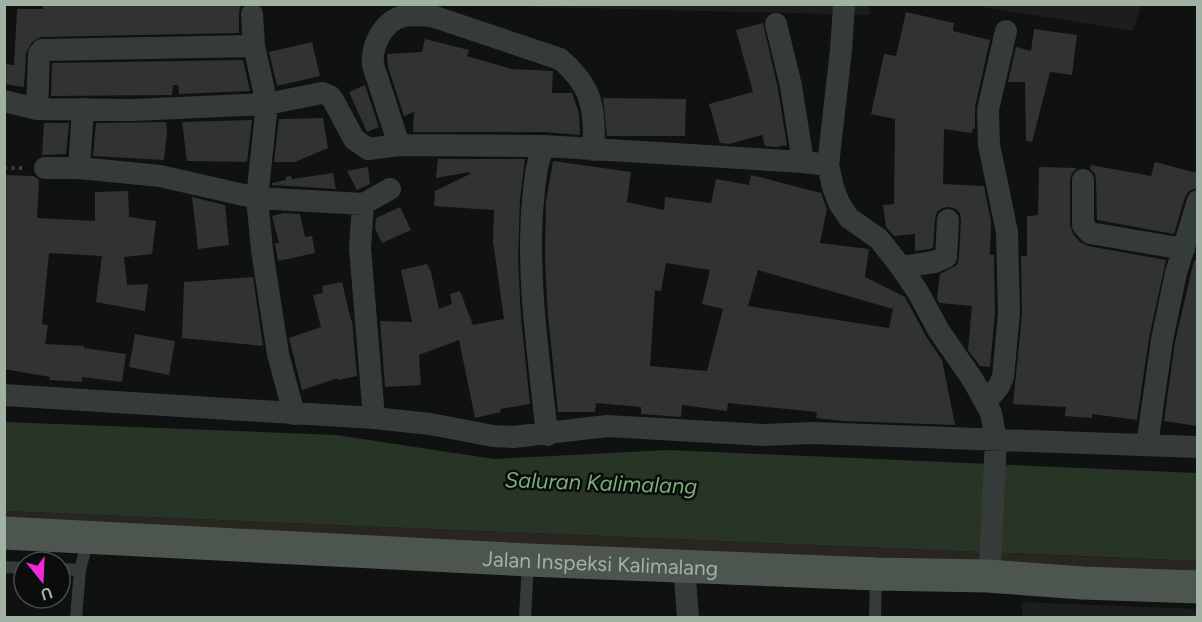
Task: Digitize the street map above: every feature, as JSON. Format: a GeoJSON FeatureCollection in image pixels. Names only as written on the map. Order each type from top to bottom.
{"type":"FeatureCollection","features":[{"type":"Feature","properties":{"kind":"main road","name":"Jalan Inspeksi Kalimalang"},"geometry":{"type":"LineString","coordinates":[[4,533],[528,560],[876,574],[989,570],[1082,583],[1197,587]]}},
{"type":"Feature","properties":{"kind":"street"},"geometry":{"type":"LineString","coordinates":[[844,4],[828,165],[839,204],[849,218],[879,239],[901,267],[991,412],[995,449],[989,570]]}},
{"type":"Feature","properties":{"kind":"street"},"geometry":{"type":"LineString","coordinates":[[252,14],[254,46],[267,104],[257,198],[262,250],[278,354],[294,414]]}},
{"type":"Feature","properties":{"kind":"street"},"geometry":{"type":"LineString","coordinates":[[397,145],[372,55],[376,42],[390,23],[403,16],[415,15],[432,16],[561,59],[577,73],[587,89],[594,120],[594,150]]}},
{"type":"Feature","properties":{"kind":"street"},"geometry":{"type":"LineString","coordinates":[[776,24],[791,86],[804,162]]}},
{"type":"Feature","properties":{"kind":"street"},"geometry":{"type":"LineString","coordinates":[[986,402],[1003,377],[1010,313],[1007,232],[993,170],[988,134],[988,110],[1006,31]]}},
{"type":"Feature","properties":{"kind":"street"},"geometry":{"type":"LineString","coordinates":[[37,109],[39,54],[42,50],[254,46]]}},
{"type":"Feature","properties":{"kind":"street"},"geometry":{"type":"LineString","coordinates":[[4,101],[37,109],[133,110],[267,104],[322,93],[330,96],[354,139],[368,149],[397,145],[544,146],[828,165]]}},
{"type":"Feature","properties":{"kind":"street"},"geometry":{"type":"LineString","coordinates":[[80,168],[82,109]]}},
{"type":"Feature","properties":{"kind":"street"},"geometry":{"type":"LineString","coordinates":[[544,146],[539,156],[535,181],[530,258],[547,435]]}},
{"type":"Feature","properties":{"kind":"street"},"geometry":{"type":"LineString","coordinates":[[45,168],[80,168],[160,176],[257,198],[363,204],[390,189]]}},
{"type":"Feature","properties":{"kind":"street"},"geometry":{"type":"LineString","coordinates":[[1083,180],[1083,225],[1090,233],[1184,249]]}},
{"type":"Feature","properties":{"kind":"street"},"geometry":{"type":"LineString","coordinates":[[1147,445],[1162,340],[1176,273],[1197,201]]}},
{"type":"Feature","properties":{"kind":"street"},"geometry":{"type":"LineString","coordinates":[[363,204],[360,248],[374,418]]}},
{"type":"Feature","properties":{"kind":"street"},"geometry":{"type":"LineString","coordinates":[[901,267],[934,262],[946,256],[948,220]]}},
{"type":"Feature","properties":{"kind":"street"},"geometry":{"type":"LineString","coordinates":[[4,395],[374,418],[430,424],[493,436],[547,435],[607,426],[765,435],[812,433],[995,449],[1147,445],[1197,447]]}},
{"type":"Feature","properties":{"kind":"street"},"geometry":{"type":"LineString","coordinates":[[684,566],[688,618]]}},
{"type":"Feature","properties":{"kind":"lane"},"geometry":{"type":"LineString","coordinates":[[76,618],[80,570],[89,536]]}},
{"type":"Feature","properties":{"kind":"lane"},"geometry":{"type":"LineString","coordinates":[[525,618],[528,560]]}},
{"type":"Feature","properties":{"kind":"lane"},"geometry":{"type":"LineString","coordinates":[[72,570],[80,570]]}},
{"type":"Feature","properties":{"kind":"lane"},"geometry":{"type":"LineString","coordinates":[[875,618],[876,574]]}},
{"type":"Feature","properties":{"kind":"shaded area"},"geometry":{"type":"Polygon","coordinates":[[[462,5],[870,5],[869,15],[462,5]]]}},
{"type":"Feature","properties":{"kind":"shaded area"},"geometry":{"type":"Polygon","coordinates":[[[970,5],[1141,5],[1133,31],[970,5]]]}},
{"type":"Feature","properties":{"kind":"shaded area"},"geometry":{"type":"Polygon","coordinates":[[[5,511],[1197,561],[1198,587],[5,534],[5,511]]]}},
{"type":"Feature","properties":{"kind":"shaded area"},"geometry":{"type":"Polygon","coordinates":[[[1022,602],[1197,609],[1197,617],[1022,617],[1022,602]]]}},
{"type":"Feature","properties":{"kind":"water","name":"Saluran Kalimalang"},"geometry":{"type":"Polygon","coordinates":[[[5,422],[336,435],[494,459],[668,450],[1197,473],[1198,561],[5,511],[5,422]]]}},
{"type":"Feature","properties":{"kind":"building"},"geometry":{"type":"Polygon","coordinates":[[[43,5],[240,5],[239,33],[41,37],[32,42],[26,53],[24,87],[4,84],[4,64],[14,65],[17,9],[43,9],[43,5]]]}},
{"type":"Feature","properties":{"kind":"building"},"geometry":{"type":"Polygon","coordinates":[[[906,12],[954,23],[953,31],[990,40],[975,107],[975,129],[973,128],[972,133],[944,129],[943,184],[984,186],[991,222],[990,255],[994,255],[995,313],[990,367],[980,366],[968,350],[972,306],[939,303],[937,299],[940,274],[957,265],[959,258],[960,213],[949,207],[937,212],[933,248],[930,249],[915,251],[915,234],[894,236],[886,227],[883,205],[894,204],[895,119],[871,114],[884,54],[896,56],[906,12]]]}},
{"type":"Feature","properties":{"kind":"building"},"geometry":{"type":"Polygon","coordinates":[[[763,23],[778,89],[787,145],[765,146],[762,135],[729,144],[720,143],[709,104],[753,92],[736,30],[763,23]]]}},
{"type":"Feature","properties":{"kind":"building"},"geometry":{"type":"Polygon","coordinates":[[[1034,29],[1077,35],[1072,75],[1050,72],[1032,142],[1026,141],[1025,82],[1008,82],[1016,47],[1031,51],[1034,29]]]}},
{"type":"Feature","properties":{"kind":"building"},"geometry":{"type":"Polygon","coordinates":[[[425,39],[469,50],[467,56],[512,69],[553,71],[552,93],[572,93],[579,113],[580,135],[544,132],[413,132],[414,112],[404,116],[388,67],[387,54],[422,52],[425,39]]]}},
{"type":"Feature","properties":{"kind":"building"},"geometry":{"type":"Polygon","coordinates":[[[312,42],[320,76],[277,86],[269,52],[312,42]]]}},
{"type":"Feature","properties":{"kind":"building"},"geometry":{"type":"Polygon","coordinates":[[[243,60],[250,91],[179,94],[178,85],[173,85],[172,95],[51,96],[52,63],[243,60]]]}},
{"type":"Feature","properties":{"kind":"building"},"geometry":{"type":"Polygon","coordinates":[[[365,85],[379,127],[367,132],[349,92],[365,85]]]}},
{"type":"Feature","properties":{"kind":"building"},"geometry":{"type":"Polygon","coordinates":[[[603,98],[686,99],[685,136],[607,136],[603,98]]]}},
{"type":"Feature","properties":{"kind":"building"},"geometry":{"type":"Polygon","coordinates":[[[323,118],[328,148],[295,162],[274,162],[279,119],[323,118]]]}},
{"type":"Feature","properties":{"kind":"building"},"geometry":{"type":"Polygon","coordinates":[[[252,120],[247,162],[187,161],[182,122],[252,120]]]}},
{"type":"Feature","properties":{"kind":"building"},"geometry":{"type":"Polygon","coordinates":[[[166,122],[164,160],[93,156],[96,123],[166,122]]]}},
{"type":"Feature","properties":{"kind":"building"},"geometry":{"type":"Polygon","coordinates":[[[44,123],[69,123],[66,154],[42,155],[44,123]]]}},
{"type":"Feature","properties":{"kind":"building"},"geometry":{"type":"Polygon","coordinates":[[[438,159],[525,159],[520,199],[518,259],[521,318],[530,404],[500,409],[501,412],[475,418],[459,340],[419,355],[421,385],[385,387],[380,321],[412,322],[401,270],[427,264],[431,272],[439,309],[452,304],[450,294],[460,291],[473,325],[504,319],[493,241],[494,210],[434,206],[435,191],[470,174],[470,172],[436,178],[438,159]]]}},
{"type":"Feature","properties":{"kind":"building"},"geometry":{"type":"Polygon","coordinates":[[[553,161],[631,172],[627,202],[664,210],[665,197],[711,203],[716,179],[749,185],[751,175],[821,193],[827,209],[820,243],[869,249],[865,277],[905,297],[942,360],[955,425],[843,421],[816,418],[817,412],[728,403],[727,411],[682,405],[681,417],[641,414],[641,407],[596,403],[595,412],[558,412],[548,316],[545,258],[546,201],[553,161]],[[666,263],[661,291],[655,290],[650,366],[707,371],[723,309],[702,304],[710,270],[666,263]],[[758,270],[748,306],[889,328],[893,309],[758,270]]]}},
{"type":"Feature","properties":{"kind":"building"},"geometry":{"type":"Polygon","coordinates":[[[1155,162],[1197,173],[1197,188],[1189,191],[1185,197],[1174,234],[1097,220],[1096,180],[1095,174],[1090,169],[1091,165],[1151,176],[1155,162]]]}},
{"type":"Feature","properties":{"kind":"building"},"geometry":{"type":"Polygon","coordinates":[[[368,167],[370,184],[357,190],[347,171],[368,167]]]}},
{"type":"Feature","properties":{"kind":"building"},"geometry":{"type":"Polygon","coordinates":[[[1039,167],[1077,168],[1070,180],[1070,225],[1073,234],[1080,242],[1088,246],[1166,260],[1149,338],[1137,420],[1092,414],[1092,418],[1065,416],[1066,407],[1013,404],[1022,314],[1021,256],[1027,256],[1027,216],[1038,215],[1039,167]]]}},
{"type":"Feature","properties":{"kind":"building"},"geometry":{"type":"Polygon","coordinates":[[[333,173],[336,189],[272,185],[272,183],[286,180],[286,177],[291,176],[292,179],[333,173]]]}},
{"type":"Feature","properties":{"kind":"building"},"geometry":{"type":"Polygon","coordinates":[[[4,175],[34,176],[39,180],[37,218],[95,221],[95,192],[128,191],[129,217],[156,221],[152,254],[124,257],[127,285],[148,284],[145,311],[96,302],[102,256],[49,253],[42,324],[48,325],[45,344],[84,346],[84,348],[126,354],[122,382],[82,377],[82,382],[49,380],[50,377],[4,369],[4,175]]]}},
{"type":"Feature","properties":{"kind":"building"},"geometry":{"type":"Polygon","coordinates":[[[192,197],[225,205],[229,245],[198,249],[192,197]]]}},
{"type":"Feature","properties":{"kind":"building"},"geometry":{"type":"Polygon","coordinates":[[[400,207],[411,230],[382,243],[375,228],[376,218],[400,207]]]}},
{"type":"Feature","properties":{"kind":"building"},"geometry":{"type":"Polygon","coordinates":[[[284,213],[300,214],[305,237],[312,236],[315,253],[278,261],[275,243],[279,243],[272,216],[284,213]]]}},
{"type":"Feature","properties":{"kind":"building"},"geometry":{"type":"Polygon","coordinates":[[[1194,260],[1197,260],[1197,426],[1164,421],[1175,342],[1194,260]]]}},
{"type":"Feature","properties":{"kind":"building"},"geometry":{"type":"Polygon","coordinates":[[[253,277],[263,346],[182,338],[184,282],[253,277]]]}},
{"type":"Feature","properties":{"kind":"building"},"geometry":{"type":"Polygon","coordinates":[[[342,282],[352,320],[357,376],[338,380],[338,378],[302,390],[289,338],[321,327],[313,295],[323,293],[322,286],[342,282]]]}},
{"type":"Feature","properties":{"kind":"building"},"geometry":{"type":"Polygon","coordinates":[[[135,334],[175,341],[169,375],[129,367],[135,334]]]}}]}
